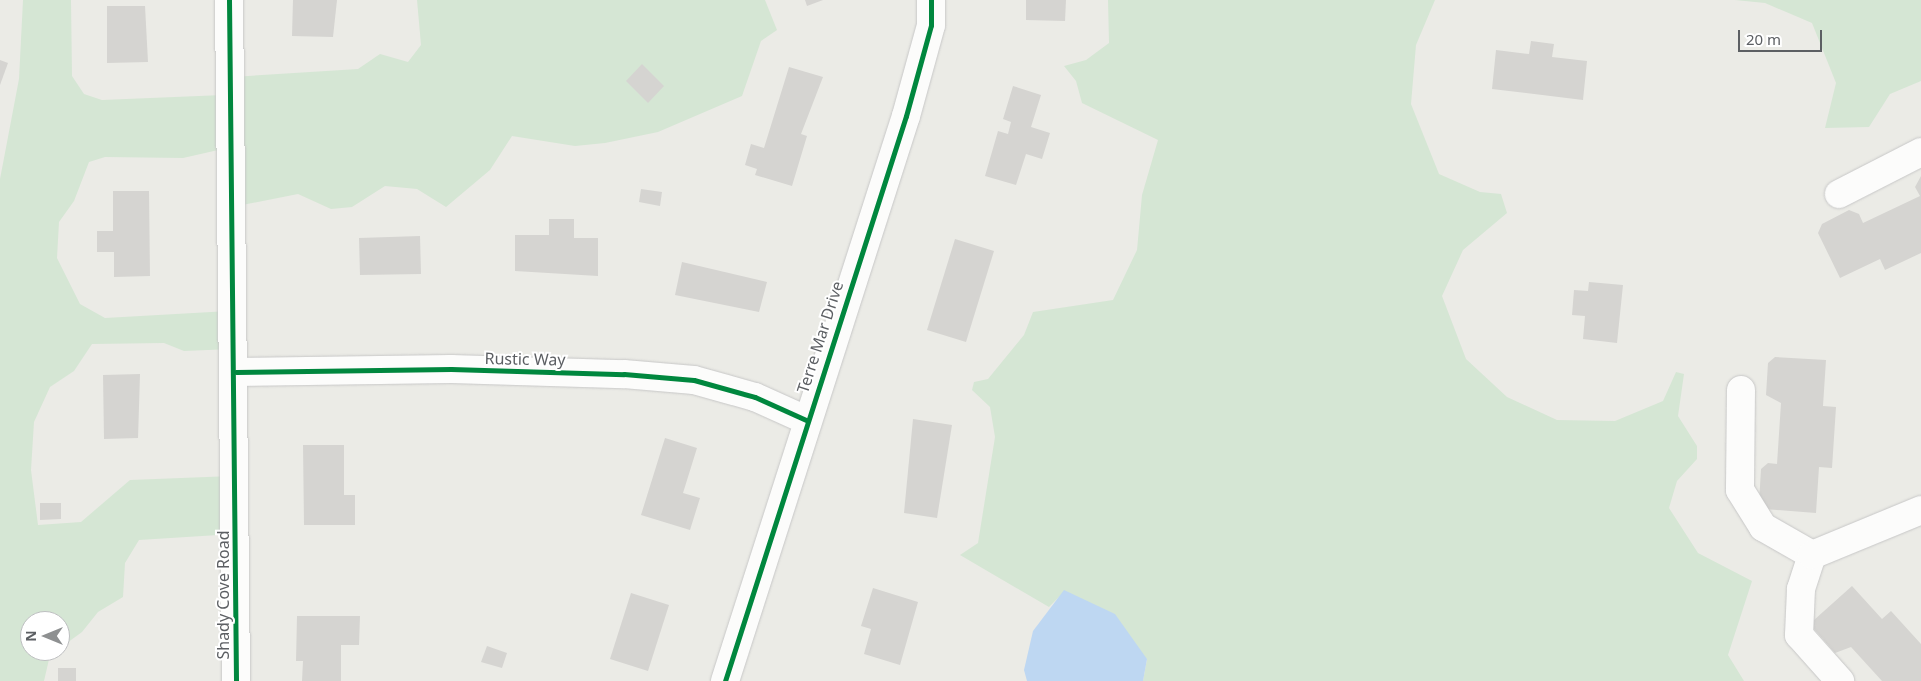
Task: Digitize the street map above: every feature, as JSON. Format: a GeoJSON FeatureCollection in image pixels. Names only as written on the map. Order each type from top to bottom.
{"type":"FeatureCollection","features":[{"type":"Feature","properties":{"kind":"street","name":"Shady Cove Road"},"geometry":{"type":"LineString","coordinates":[[230,0],[236,372],[236,681]]}},
{"type":"Feature","properties":{"kind":"street","name":"Terre Mar Drive"},"geometry":{"type":"LineString","coordinates":[[725,681],[806,420],[906,116],[930,25],[931,0]]}},
{"type":"Feature","properties":{"kind":"street"},"geometry":{"type":"LineString","coordinates":[[1839,194],[1921,152]]}},
{"type":"Feature","properties":{"kind":"street","name":"Rustic Way"},"geometry":{"type":"LineString","coordinates":[[236,372],[450,369],[624,374],[694,380],[755,398],[806,420]]}},
{"type":"Feature","properties":{"kind":"street"},"geometry":{"type":"LineString","coordinates":[[1741,390],[1740,490],[1762,527],[1812,555]]}},
{"type":"Feature","properties":{"kind":"street"},"geometry":{"type":"LineString","coordinates":[[1840,681],[1798,635],[1801,589],[1812,555],[1921,510]]}},
{"type":"Feature","properties":{"kind":"green space"},"geometry":{"type":"Polygon","coordinates":[[[23,0],[71,0],[72,76],[84,94],[102,100],[223,95],[232,77],[358,69],[380,54],[408,62],[421,45],[417,0],[765,0],[777,30],[761,41],[742,96],[658,132],[605,143],[575,146],[512,136],[490,170],[446,207],[417,189],[385,186],[352,207],[331,209],[298,194],[232,207],[227,148],[183,158],[105,157],[89,162],[74,201],[59,222],[57,258],[80,304],[105,318],[229,311],[232,349],[184,351],[164,343],[92,344],[74,371],[50,387],[34,422],[31,470],[38,525],[81,522],[130,480],[232,476],[234,534],[139,540],[125,563],[123,597],[98,612],[82,632],[70,641],[70,611],[20,611],[20,661],[49,661],[44,681],[0,681],[0,179],[19,79],[23,0]]]}},
{"type":"Feature","properties":{"kind":"green space"},"geometry":{"type":"Polygon","coordinates":[[[1108,0],[1435,0],[1416,45],[1411,104],[1439,174],[1480,192],[1501,194],[1507,213],[1463,250],[1442,296],[1466,359],[1507,397],[1557,420],[1615,421],[1663,401],[1676,372],[1684,374],[1678,416],[1697,446],[1697,459],[1677,481],[1669,508],[1698,553],[1752,581],[1728,655],[1744,681],[1143,681],[1147,659],[1065,591],[1049,607],[960,555],[978,543],[995,437],[990,407],[972,390],[974,382],[988,379],[1024,335],[1033,312],[1113,300],[1137,250],[1142,195],[1158,140],[1082,103],[1076,81],[1064,66],[1086,60],[1109,43],[1108,0]]]}},
{"type":"Feature","properties":{"kind":"green space"},"geometry":{"type":"Polygon","coordinates":[[[1735,0],[1921,0],[1921,81],[1890,94],[1869,127],[1825,128],[1836,83],[1812,23],[1765,3],[1735,0]]]}},
{"type":"Feature","properties":{"kind":"water"},"geometry":{"type":"Polygon","coordinates":[[[1064,590],[1115,614],[1147,659],[1143,681],[1027,681],[1024,670],[1033,631],[1064,590]]]}},
{"type":"Feature","properties":{"kind":"building"},"geometry":{"type":"Polygon","coordinates":[[[293,0],[337,0],[333,37],[292,36],[293,0]]]}},
{"type":"Feature","properties":{"kind":"building"},"geometry":{"type":"Polygon","coordinates":[[[805,0],[823,0],[807,6],[805,0]]]}},
{"type":"Feature","properties":{"kind":"building"},"geometry":{"type":"Polygon","coordinates":[[[1026,0],[1066,0],[1065,21],[1026,20],[1026,0]]]}},
{"type":"Feature","properties":{"kind":"building"},"geometry":{"type":"Polygon","coordinates":[[[107,6],[145,6],[148,62],[107,63],[107,6]]]}},
{"type":"Feature","properties":{"kind":"building"},"geometry":{"type":"Polygon","coordinates":[[[1531,41],[1554,44],[1552,57],[1587,61],[1583,100],[1492,89],[1496,50],[1529,54],[1531,41]]]}},
{"type":"Feature","properties":{"kind":"building"},"geometry":{"type":"Polygon","coordinates":[[[0,60],[8,63],[0,85],[0,60]]]}},
{"type":"Feature","properties":{"kind":"building"},"geometry":{"type":"Polygon","coordinates":[[[642,64],[664,86],[648,103],[626,81],[642,64]]]}},
{"type":"Feature","properties":{"kind":"building"},"geometry":{"type":"Polygon","coordinates":[[[789,67],[823,77],[801,134],[807,136],[792,186],[755,175],[757,169],[745,165],[751,144],[764,148],[789,67]]]}},
{"type":"Feature","properties":{"kind":"building"},"geometry":{"type":"Polygon","coordinates":[[[1013,86],[1041,95],[1031,127],[1050,133],[1042,159],[1026,154],[1016,185],[985,176],[998,131],[1008,134],[1011,122],[1003,119],[1013,86]]]}},
{"type":"Feature","properties":{"kind":"building"},"geometry":{"type":"Polygon","coordinates":[[[1921,176],[1921,253],[1885,270],[1880,259],[1840,278],[1818,233],[1822,224],[1849,210],[1859,214],[1863,223],[1920,196],[1915,187],[1921,176]]]}},
{"type":"Feature","properties":{"kind":"building"},"geometry":{"type":"Polygon","coordinates":[[[641,189],[662,192],[660,206],[639,202],[641,189]]]}},
{"type":"Feature","properties":{"kind":"building"},"geometry":{"type":"Polygon","coordinates":[[[113,191],[149,191],[150,276],[114,277],[114,252],[97,252],[97,231],[113,231],[113,191]]]}},
{"type":"Feature","properties":{"kind":"building"},"geometry":{"type":"Polygon","coordinates":[[[549,219],[574,219],[574,238],[598,238],[598,276],[515,271],[515,235],[549,235],[549,219]]]}},
{"type":"Feature","properties":{"kind":"building"},"geometry":{"type":"Polygon","coordinates":[[[420,236],[421,274],[360,275],[359,238],[420,236]]]}},
{"type":"Feature","properties":{"kind":"building"},"geometry":{"type":"Polygon","coordinates":[[[955,239],[994,251],[966,342],[927,330],[955,239]]]}},
{"type":"Feature","properties":{"kind":"building"},"geometry":{"type":"Polygon","coordinates":[[[682,262],[767,282],[759,312],[675,295],[682,262]]]}},
{"type":"Feature","properties":{"kind":"building"},"geometry":{"type":"Polygon","coordinates":[[[1589,282],[1623,285],[1617,343],[1583,339],[1585,316],[1572,315],[1574,290],[1588,291],[1589,282]]]}},
{"type":"Feature","properties":{"kind":"building"},"geometry":{"type":"Polygon","coordinates":[[[1775,357],[1826,360],[1823,406],[1836,407],[1832,468],[1819,467],[1816,513],[1765,509],[1759,503],[1761,469],[1768,463],[1777,464],[1781,403],[1766,395],[1768,363],[1775,357]]]}},
{"type":"Feature","properties":{"kind":"building"},"geometry":{"type":"Polygon","coordinates":[[[140,374],[138,438],[104,439],[103,375],[140,374]]]}},
{"type":"Feature","properties":{"kind":"building"},"geometry":{"type":"Polygon","coordinates":[[[913,419],[952,425],[937,518],[904,513],[913,419]]]}},
{"type":"Feature","properties":{"kind":"building"},"geometry":{"type":"Polygon","coordinates":[[[665,438],[697,448],[683,493],[700,498],[690,530],[641,515],[665,438]]]}},
{"type":"Feature","properties":{"kind":"building"},"geometry":{"type":"Polygon","coordinates":[[[303,445],[344,445],[344,495],[355,495],[355,525],[304,525],[303,445]]]}},
{"type":"Feature","properties":{"kind":"building"},"geometry":{"type":"Polygon","coordinates":[[[40,503],[61,503],[61,519],[40,520],[40,503]]]}},
{"type":"Feature","properties":{"kind":"building"},"geometry":{"type":"Polygon","coordinates":[[[1852,586],[1882,619],[1891,611],[1921,644],[1921,681],[1882,681],[1851,647],[1835,653],[1814,629],[1814,620],[1852,586]]]}},
{"type":"Feature","properties":{"kind":"building"},"geometry":{"type":"Polygon","coordinates":[[[873,588],[918,602],[900,665],[864,654],[871,629],[861,626],[873,588]]]}},
{"type":"Feature","properties":{"kind":"building"},"geometry":{"type":"Polygon","coordinates":[[[631,593],[669,605],[648,671],[610,659],[631,593]]]}},
{"type":"Feature","properties":{"kind":"building"},"geometry":{"type":"Polygon","coordinates":[[[297,616],[360,616],[359,645],[341,645],[341,681],[302,681],[303,661],[296,661],[297,616]]]}},
{"type":"Feature","properties":{"kind":"building"},"geometry":{"type":"Polygon","coordinates":[[[487,646],[507,653],[502,668],[481,662],[487,646]]]}},
{"type":"Feature","properties":{"kind":"building"},"geometry":{"type":"Polygon","coordinates":[[[58,668],[76,668],[76,681],[58,681],[58,668]]]}},
{"type":"Feature","properties":{"kind":"cycle path"},"geometry":{"type":"LineString","coordinates":[[229,0],[236,681]]}},
{"type":"Feature","properties":{"kind":"cycle path"},"geometry":{"type":"LineString","coordinates":[[725,681],[906,116],[931,25],[931,0]]}},
{"type":"Feature","properties":{"kind":"cycle path"},"geometry":{"type":"LineString","coordinates":[[236,372],[451,369],[624,374],[694,380],[755,397],[806,420]]}}]}
